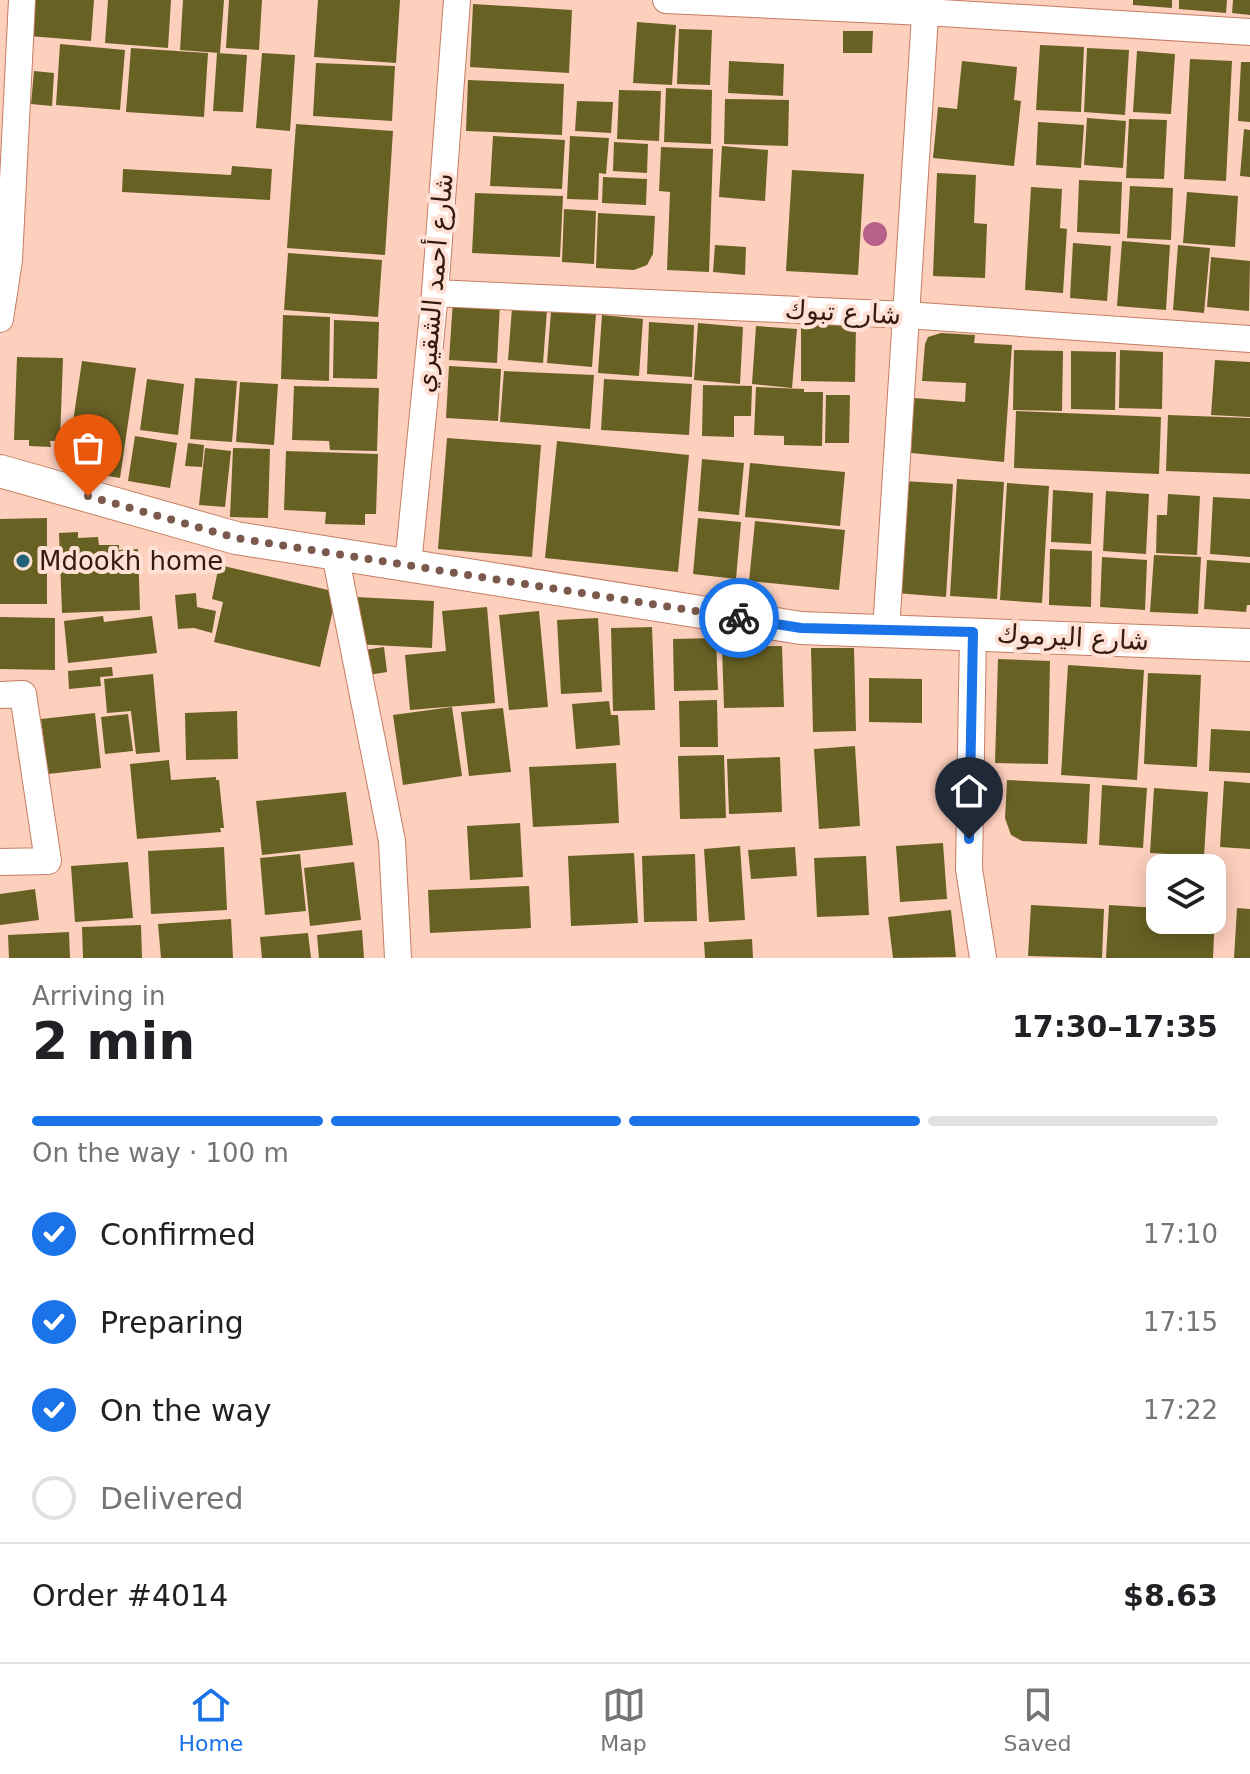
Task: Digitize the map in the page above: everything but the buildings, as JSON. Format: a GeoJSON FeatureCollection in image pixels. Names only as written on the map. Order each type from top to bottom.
{"type":"FeatureCollection","features":[{"type":"Feature","properties":{"kind":"street"},"geometry":{"type":"LineString","coordinates":[[0,319],[9,260],[22,0]]}},
{"type":"Feature","properties":{"kind":"street","name":"شارع أحمد الشقيري"},"geometry":{"type":"LineString","coordinates":[[408,565],[435,293],[457,0]]}},
{"type":"Feature","properties":{"kind":"street"},"geometry":{"type":"LineString","coordinates":[[666,0],[925,6],[1250,32]]}},
{"type":"Feature","properties":{"kind":"street"},"geometry":{"type":"LineString","coordinates":[[886,631],[925,6]]}},
{"type":"Feature","properties":{"kind":"street","name":"شارع تبوك"},"geometry":{"type":"LineString","coordinates":[[435,293],[906,315],[1250,339]]}},
{"type":"Feature","properties":{"kind":"street","name":"شارع اليرموك"},"geometry":{"type":"LineString","coordinates":[[0,471],[236,538],[801,628],[973,632],[1250,645]]}},
{"type":"Feature","properties":{"kind":"street"},"geometry":{"type":"LineString","coordinates":[[335,554],[392,841],[398,958]]}},
{"type":"Feature","properties":{"kind":"street"},"geometry":{"type":"LineString","coordinates":[[973,632],[969,869],[983,958]]}},
{"type":"Feature","properties":{"kind":"street"},"geometry":{"type":"LineString","coordinates":[[0,695],[23,694],[48,861],[0,862]]}},
{"type":"Feature","properties":{"kind":"way so far"},"geometry":{"type":"LineString","coordinates":[[88,496],[236,538],[739,618]]}},
{"type":"Feature","properties":{"kind":"place","name":"Mdookh home"},"geometry":{"type":"Point","coordinates":[23,561]}},
{"type":"Feature","properties":{"kind":"route"},"geometry":{"type":"LineString","coordinates":[[739,618],[801,628],[973,632],[969,839]]}}]}
